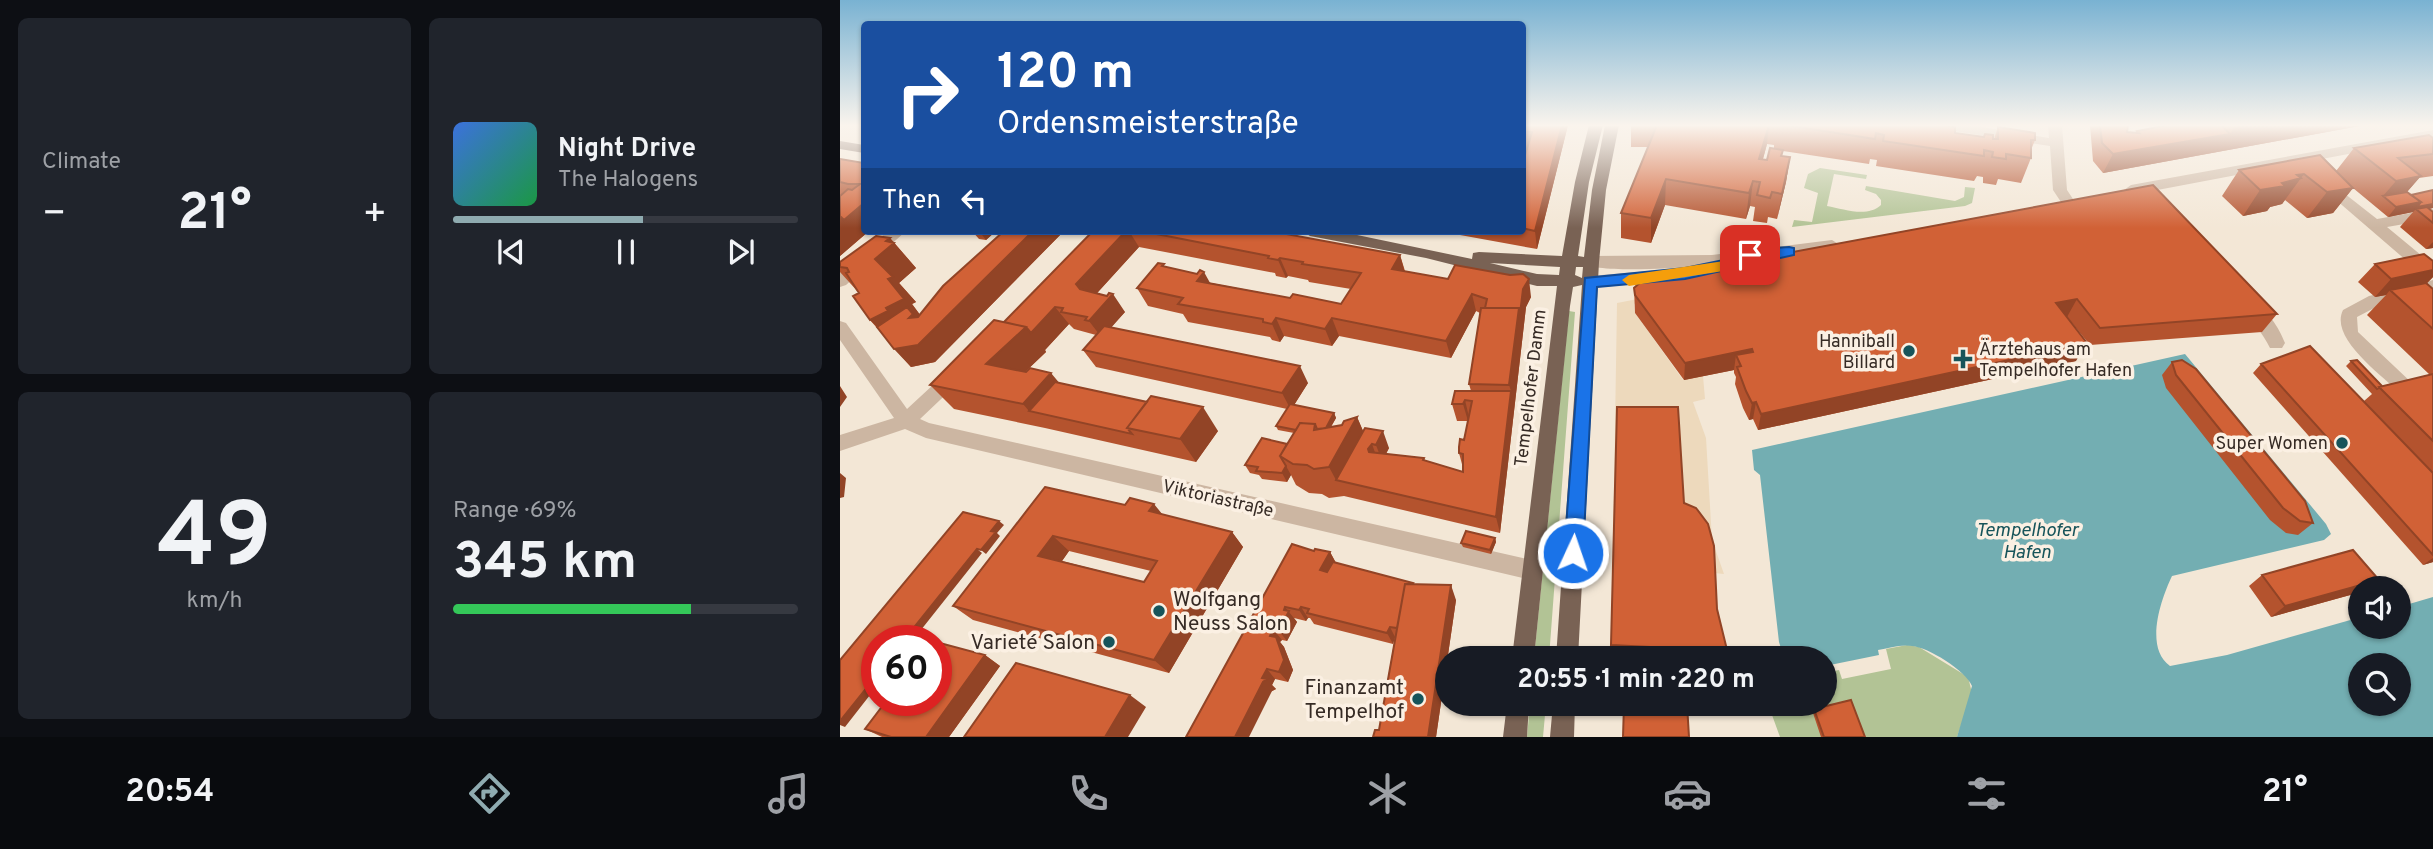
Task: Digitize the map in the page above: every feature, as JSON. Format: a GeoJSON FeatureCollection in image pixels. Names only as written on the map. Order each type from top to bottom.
{"type":"FeatureCollection","features":[{"type":"Feature","properties":{"kind":"main road","name":"Tempelhofer Damm"},"geometry":{"type":"LineString","coordinates":[[1524,646],[1567,272],[1587,159]]}},
{"type":"Feature","properties":{"kind":"main road"},"geometry":{"type":"LineString","coordinates":[[1568,646],[1590,272],[1605,159]]}},
{"type":"Feature","properties":{"kind":"main road"},"geometry":{"type":"LineString","coordinates":[[1331,235],[1426,253],[1537,280],[1567,272],[1590,272]]}},
{"type":"Feature","properties":{"kind":"main road"},"geometry":{"type":"LineString","coordinates":[[1515,737],[1517,716]]}},
{"type":"Feature","properties":{"kind":"main road"},"geometry":{"type":"LineString","coordinates":[[1562,737],[1563,716]]}},
{"type":"Feature","properties":{"kind":"street"},"geometry":{"type":"LineString","coordinates":[[2057,159],[2060,191],[2067,202]]}},
{"type":"Feature","properties":{"kind":"street"},"geometry":{"type":"LineString","coordinates":[[2116,193],[2308,168],[2340,159]]}},
{"type":"Feature","properties":{"kind":"street"},"geometry":{"type":"LineString","coordinates":[[2308,168],[2433,274]]}},
{"type":"Feature","properties":{"kind":"street"},"geometry":{"type":"LineString","coordinates":[[2138,189],[2155,206]]}},
{"type":"Feature","properties":{"kind":"street"},"geometry":{"type":"LineString","coordinates":[[2373,225],[2433,214]]}},
{"type":"Feature","properties":{"kind":"street"},"geometry":{"type":"LineString","coordinates":[[840,281],[893,235]]}},
{"type":"Feature","properties":{"kind":"street"},"geometry":{"type":"LineString","coordinates":[[1590,272],[1632,280],[1685,273],[1842,243]]}},
{"type":"Feature","properties":{"kind":"street"},"geometry":{"type":"LineString","coordinates":[[2407,389],[2351,335],[2347,323],[2349,314],[2375,300],[2433,286]]}},
{"type":"Feature","properties":{"kind":"street"},"geometry":{"type":"LineString","coordinates":[[2244,302],[2272,331],[2276,343]]}},
{"type":"Feature","properties":{"kind":"street"},"geometry":{"type":"LineString","coordinates":[[840,327],[906,421]]}},
{"type":"Feature","properties":{"kind":"street"},"geometry":{"type":"LineString","coordinates":[[840,443],[906,421],[962,368]]}},
{"type":"Feature","properties":{"kind":"street","name":"Viktoriastraße"},"geometry":{"type":"LineString","coordinates":[[906,421],[926,430],[1531,570]]}},
{"type":"Feature","properties":{"kind":"green space"},"geometry":{"type":"Polygon","coordinates":[[[1820,168],[1867,175],[1866,179],[1834,174],[1827,206],[1855,212],[1869,211],[1881,205],[1876,194],[1865,190],[1866,186],[1955,201],[1964,197],[1965,187],[1975,188],[1972,203],[1965,206],[1792,227],[1794,220],[1812,222],[1818,193],[1804,188],[1808,174],[1820,168]]]}},
{"type":"Feature","properties":{"kind":"green space"},"geometry":{"type":"Polygon","coordinates":[[[1569,311],[1575,312],[1550,646],[1535,646],[1569,311]]]}},
{"type":"Feature","properties":{"kind":"green space"},"geometry":{"type":"Polygon","coordinates":[[[1907,645],[1919,647],[1968,677],[1972,693],[1957,737],[1780,737],[1772,716],[1837,716],[1837,670],[1842,679],[1891,669],[1886,649],[1907,645]]]}},
{"type":"Feature","properties":{"kind":"green space"},"geometry":{"type":"Polygon","coordinates":[[[1529,716],[1545,716],[1543,737],[1527,737],[1529,716]]]}},
{"type":"Feature","properties":{"kind":"shaded area"},"geometry":{"type":"Polygon","coordinates":[[[1643,298],[1634,304],[1635,313],[1683,380],[1703,376],[1705,399],[1693,402],[1706,438],[1712,540],[1724,574],[1714,573],[1612,612],[1617,303],[1643,298]]]}},
{"type":"Feature","properties":{"kind":"water","name":"Tempelhofer Hafen"},"geometry":{"type":"Polygon","coordinates":[[[2185,354],[2326,524],[2331,534],[2324,540],[2172,576],[2163,597],[2157,623],[2156,636],[2162,658],[2170,666],[2227,655],[2348,621],[2348,639],[2411,639],[2411,603],[2433,597],[2433,737],[1957,737],[1972,686],[1955,667],[1927,651],[1919,647],[1895,646],[1878,650],[1879,655],[1837,664],[1837,646],[1780,646],[1760,475],[1754,470],[1752,450],[2185,354]]]}},
{"type":"Feature","properties":{"kind":"building"},"geometry":{"type":"Polygon","coordinates":[[[840,159],[861,162],[861,206],[844,220],[840,216],[840,196],[860,184],[840,182],[840,159]]]}},
{"type":"Feature","properties":{"kind":"building"},"geometry":{"type":"Polygon","coordinates":[[[1526,159],[1553,159],[1535,231],[1526,229],[1526,159]]]}},
{"type":"Feature","properties":{"kind":"building"},"geometry":{"type":"Polygon","coordinates":[[[1643,159],[1789,159],[1782,194],[1772,192],[1770,198],[1757,195],[1760,182],[1753,181],[1749,193],[1666,179],[1651,218],[1621,213],[1643,159]]]}},
{"type":"Feature","properties":{"kind":"building"},"geometry":{"type":"Polygon","coordinates":[[[2296,159],[2324,159],[2353,188],[2327,192],[2304,174],[2297,175],[2301,178],[2282,183],[2285,186],[2260,190],[2239,170],[2296,159]]]}},
{"type":"Feature","properties":{"kind":"building"},"geometry":{"type":"Polygon","coordinates":[[[2369,159],[2400,159],[2421,176],[2396,181],[2369,159]]]}},
{"type":"Feature","properties":{"kind":"building"},"geometry":{"type":"Polygon","coordinates":[[[2153,185],[2277,314],[2100,328],[2077,299],[2056,303],[2087,343],[1761,414],[1756,402],[1752,403],[1737,367],[1741,366],[1736,355],[1753,352],[1752,349],[1685,363],[1635,295],[1634,288],[1643,280],[2153,185]]]}},
{"type":"Feature","properties":{"kind":"building"},"geometry":{"type":"Polygon","coordinates":[[[2433,190],[2433,204],[2417,207],[2421,202],[2411,195],[2433,190]]]}},
{"type":"Feature","properties":{"kind":"building"},"geometry":{"type":"Polygon","coordinates":[[[2407,192],[2421,202],[2396,207],[2383,196],[2407,192]]]}},
{"type":"Feature","properties":{"kind":"building"},"geometry":{"type":"Polygon","coordinates":[[[2427,207],[2433,212],[2433,223],[2416,209],[2427,207]]]}},
{"type":"Feature","properties":{"kind":"building"},"geometry":{"type":"Polygon","coordinates":[[[1000,235],[1029,235],[918,345],[894,349],[877,327],[907,307],[913,314],[909,318],[918,317],[943,286],[1000,235]]]}},
{"type":"Feature","properties":{"kind":"building"},"geometry":{"type":"Polygon","coordinates":[[[1089,235],[1122,235],[1076,284],[1080,289],[1107,296],[1109,293],[1113,294],[1089,321],[1085,320],[1087,317],[1061,312],[1063,308],[1055,307],[1031,333],[1026,327],[1004,322],[1089,235]]]}},
{"type":"Feature","properties":{"kind":"building"},"geometry":{"type":"Polygon","coordinates":[[[1161,235],[1292,235],[1400,255],[1392,269],[1448,279],[1455,265],[1510,275],[1523,274],[1529,279],[1523,289],[1520,314],[1519,308],[1485,308],[1487,299],[1472,294],[1446,341],[1332,318],[1325,329],[1276,318],[1272,324],[1263,322],[1263,319],[1178,304],[1183,298],[1137,288],[1158,263],[1197,274],[1200,270],[1204,272],[1197,281],[1290,298],[1293,294],[1341,304],[1361,273],[1280,258],[1278,260],[1268,258],[1269,256],[1161,235]]]}},
{"type":"Feature","properties":{"kind":"building"},"geometry":{"type":"Polygon","coordinates":[[[876,236],[890,238],[886,241],[894,243],[875,259],[893,277],[888,279],[904,299],[870,320],[853,296],[859,293],[846,273],[849,272],[847,268],[840,267],[840,262],[876,236]]]}},
{"type":"Feature","properties":{"kind":"building"},"geometry":{"type":"Polygon","coordinates":[[[2424,254],[2433,261],[2433,270],[2391,279],[2375,264],[2424,254]]]}},
{"type":"Feature","properties":{"kind":"building"},"geometry":{"type":"Polygon","coordinates":[[[2426,283],[2433,289],[2433,329],[2390,290],[2426,283]]]}},
{"type":"Feature","properties":{"kind":"building"},"geometry":{"type":"Polygon","coordinates":[[[1481,308],[1519,308],[1509,385],[1469,384],[1481,308]]]}},
{"type":"Feature","properties":{"kind":"building"},"geometry":{"type":"Polygon","coordinates":[[[994,320],[1026,327],[986,364],[1026,372],[1030,368],[1051,373],[1023,404],[930,385],[994,320]]]}},
{"type":"Feature","properties":{"kind":"building"},"geometry":{"type":"Polygon","coordinates":[[[1104,326],[1300,366],[1282,393],[1083,350],[1104,326]]]}},
{"type":"Feature","properties":{"kind":"building"},"geometry":{"type":"Polygon","coordinates":[[[2310,346],[2433,473],[2433,555],[2261,364],[2310,346]]]}},
{"type":"Feature","properties":{"kind":"building"},"geometry":{"type":"Polygon","coordinates":[[[2182,360],[2196,369],[2305,501],[2313,523],[2300,521],[2283,508],[2176,375],[2172,362],[2182,360]]]}},
{"type":"Feature","properties":{"kind":"building"},"geometry":{"type":"Polygon","coordinates":[[[2357,360],[2382,386],[2377,389],[2351,361],[2357,360]]]}},
{"type":"Feature","properties":{"kind":"building"},"geometry":{"type":"Polygon","coordinates":[[[2433,374],[2433,441],[2379,387],[2433,374]]]}},
{"type":"Feature","properties":{"kind":"building"},"geometry":{"type":"Polygon","coordinates":[[[1055,382],[1147,402],[1127,428],[1132,434],[1029,411],[1055,382]]]}},
{"type":"Feature","properties":{"kind":"building"},"geometry":{"type":"Polygon","coordinates":[[[1455,391],[1511,391],[1496,517],[1336,480],[1365,428],[1383,431],[1376,445],[1372,444],[1368,449],[1369,452],[1424,458],[1423,460],[1463,472],[1463,454],[1459,453],[1460,439],[1464,440],[1472,401],[1452,404],[1455,391]]]}},
{"type":"Feature","properties":{"kind":"building"},"geometry":{"type":"Polygon","coordinates":[[[1151,396],[1203,407],[1180,439],[1127,428],[1151,396]]]}},
{"type":"Feature","properties":{"kind":"building"},"geometry":{"type":"Polygon","coordinates":[[[1290,404],[1334,413],[1326,428],[1317,429],[1315,424],[1300,423],[1296,430],[1276,426],[1290,404]]]}},
{"type":"Feature","properties":{"kind":"building"},"geometry":{"type":"Polygon","coordinates":[[[1617,407],[1678,407],[1684,503],[1696,508],[1708,524],[1714,546],[1717,609],[1726,646],[1611,645],[1617,407]]]}},
{"type":"Feature","properties":{"kind":"building"},"geometry":{"type":"Polygon","coordinates":[[[1357,417],[1329,467],[1314,469],[1307,465],[1293,464],[1280,456],[1300,423],[1315,424],[1314,430],[1342,425],[1344,421],[1357,417]]]}},
{"type":"Feature","properties":{"kind":"building"},"geometry":{"type":"Polygon","coordinates":[[[1262,438],[1287,444],[1280,456],[1286,466],[1282,473],[1256,471],[1258,467],[1245,465],[1262,438]]]}},
{"type":"Feature","properties":{"kind":"building"},"geometry":{"type":"Polygon","coordinates":[[[1045,487],[1125,505],[1130,498],[1154,504],[1149,511],[1232,532],[1154,660],[953,606],[1045,487]],[[1053,536],[1038,556],[1144,582],[1157,561],[1053,536]]]}},
{"type":"Feature","properties":{"kind":"building"},"geometry":{"type":"Polygon","coordinates":[[[963,512],[999,521],[991,531],[996,532],[981,550],[977,549],[916,625],[869,625],[963,512]]]}},
{"type":"Feature","properties":{"kind":"building"},"geometry":{"type":"Polygon","coordinates":[[[1466,531],[1495,538],[1490,550],[1461,543],[1466,531]]]}},
{"type":"Feature","properties":{"kind":"building"},"geometry":{"type":"Polygon","coordinates":[[[1292,544],[1314,551],[1330,552],[1320,570],[1327,572],[1333,562],[1413,583],[1405,584],[1397,628],[1390,627],[1387,633],[1307,613],[1309,609],[1285,607],[1284,610],[1289,611],[1279,631],[1273,629],[1270,636],[1276,637],[1284,660],[1279,672],[1267,669],[1262,678],[1267,679],[1235,737],[1186,737],[1292,544]]]}},
{"type":"Feature","properties":{"kind":"building"},"geometry":{"type":"Polygon","coordinates":[[[2353,550],[2376,576],[2348,576],[2348,589],[2285,606],[2262,575],[2353,550]]]}},
{"type":"Feature","properties":{"kind":"building","name":"Finanzamt Tempelhof"},"geometry":{"type":"Polygon","coordinates":[[[1405,584],[1451,585],[1442,646],[1435,646],[1435,691],[1428,737],[1373,737],[1375,730],[1379,730],[1405,584]]]}},
{"type":"Feature","properties":{"kind":"building"},"geometry":{"type":"Polygon","coordinates":[[[861,635],[861,695],[840,721],[840,660],[861,635]]]}},
{"type":"Feature","properties":{"kind":"building"},"geometry":{"type":"Polygon","coordinates":[[[952,646],[985,655],[952,701],[952,646]]]}},
{"type":"Feature","properties":{"kind":"building"},"geometry":{"type":"Polygon","coordinates":[[[1016,663],[1130,695],[1105,737],[964,737],[1016,663]]]}},
{"type":"Feature","properties":{"kind":"building"},"geometry":{"type":"Polygon","coordinates":[[[1851,700],[1865,737],[1824,737],[1816,716],[1837,716],[1837,703],[1851,700]]]}},
{"type":"Feature","properties":{"kind":"building"},"geometry":{"type":"Polygon","coordinates":[[[875,716],[941,716],[926,737],[891,737],[865,729],[875,716]]]}},
{"type":"Feature","properties":{"kind":"building"},"geometry":{"type":"Polygon","coordinates":[[[1624,716],[1688,716],[1689,737],[1623,737],[1624,716]]]}},
{"type":"Feature","properties":{"kind":"slow traffic"},"geometry":{"type":"LineString","coordinates":[[1629,280],[1731,265]]}},
{"type":"Feature","properties":{"kind":"place","name":"Hanniball Billard"},"geometry":{"type":"Point","coordinates":[1909,351]}},
{"type":"Feature","properties":{"kind":"place","name":"Ärztehaus am Tempelhofer Hafen"},"geometry":{"type":"Point","coordinates":[1963,359]}},
{"type":"Feature","properties":{"kind":"place","name":"Super Women"},"geometry":{"type":"Point","coordinates":[2342,443]}},
{"type":"Feature","properties":{"kind":"place","name":"Wolfgang Neuss Salon"},"geometry":{"type":"Point","coordinates":[1159,611]}},
{"type":"Feature","properties":{"kind":"place","name":"Varieté Salon"},"geometry":{"type":"Point","coordinates":[1109,642]}},
{"type":"Feature","properties":{"kind":"place","name":"Finanzamt Tempelhof"},"geometry":{"type":"Point","coordinates":[1418,699]}},
{"type":"Feature","properties":{"kind":"route"},"geometry":{"type":"LineString","coordinates":[[1573,553],[1590,282],[1685,273],[1789,252],[1750,255]]}}]}
